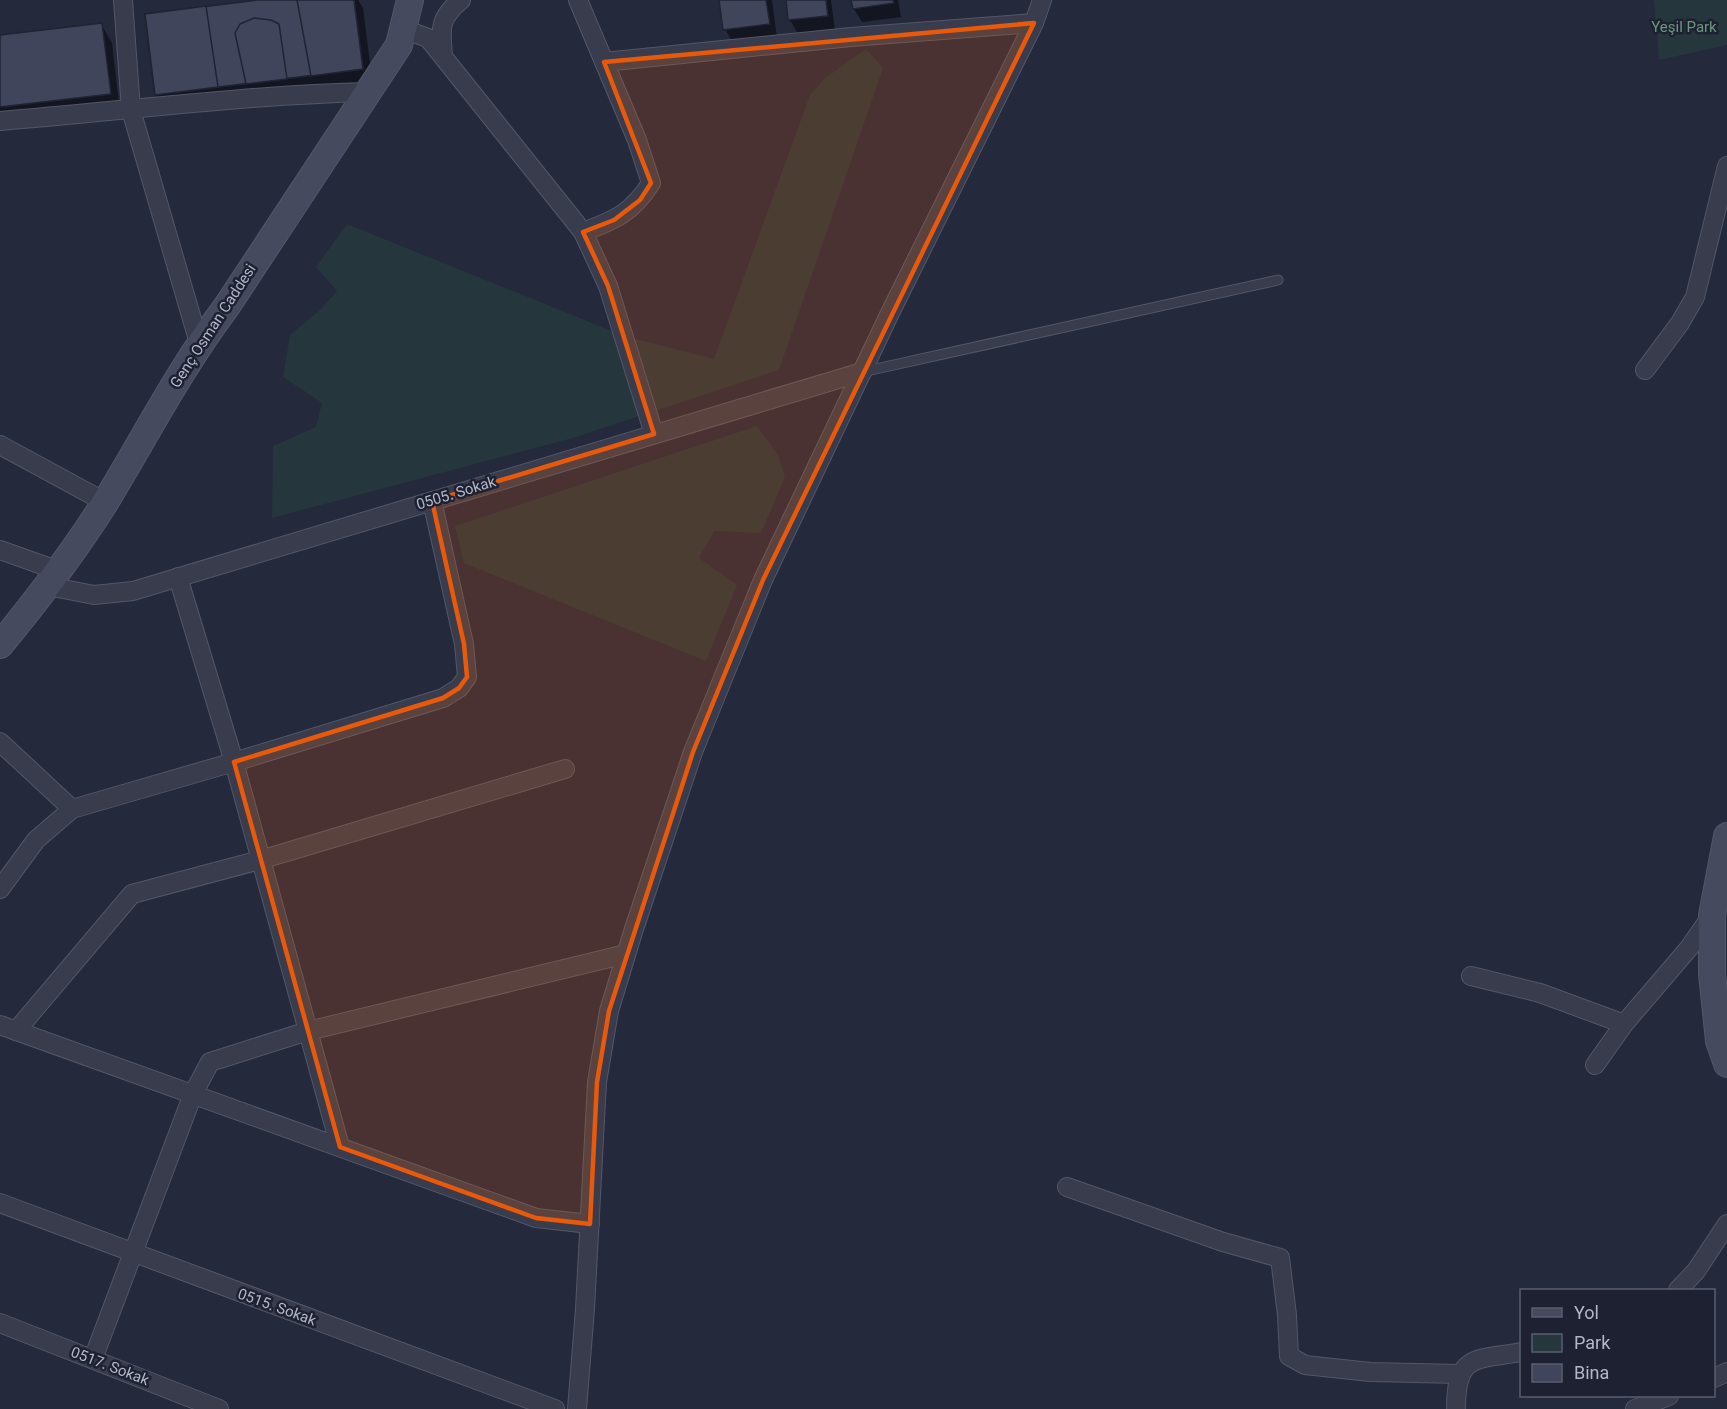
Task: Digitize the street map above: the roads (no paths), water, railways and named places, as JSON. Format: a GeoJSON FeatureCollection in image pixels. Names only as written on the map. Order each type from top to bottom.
{"type":"FeatureCollection","features":[{"type":"Feature","properties":{"kind":"street"},"geometry":{"type":"LineString","coordinates":[[123,0],[131,110],[199,343]]}},
{"type":"Feature","properties":{"kind":"street","name":"Genç Osman Caddesi"},"geometry":{"type":"LineString","coordinates":[[0,645],[53,579],[105,502],[199,343],[227,306],[399,45],[410,0]]}},
{"type":"Feature","properties":{"kind":"street"},"geometry":{"type":"LineString","coordinates":[[443,56],[441,27],[451,8],[461,0]]}},
{"type":"Feature","properties":{"kind":"street"},"geometry":{"type":"LineString","coordinates":[[578,0],[638,140],[651,183],[640,200],[614,220],[583,232]]}},
{"type":"Feature","properties":{"kind":"street"},"geometry":{"type":"LineString","coordinates":[[577,1409],[597,1082],[609,1011],[626,954],[693,752],[763,580],[862,372],[1034,23],[1042,0]]}},
{"type":"Feature","properties":{"kind":"street"},"geometry":{"type":"LineString","coordinates":[[604,62],[862,36],[1034,23]]}},
{"type":"Feature","properties":{"kind":"street"},"geometry":{"type":"LineString","coordinates":[[404,30],[428,38],[583,232],[608,286],[654,434]]}},
{"type":"Feature","properties":{"kind":"street"},"geometry":{"type":"LineString","coordinates":[[0,121],[290,94],[369,92]]}},
{"type":"Feature","properties":{"kind":"street"},"geometry":{"type":"LineString","coordinates":[[1645,370],[1680,323],[1695,297],[1727,166]]}},
{"type":"Feature","properties":{"kind":"street","name":"0505. Sokak"},"geometry":{"type":"LineString","coordinates":[[0,550],[53,579],[94,595],[133,591],[862,372]]}},
{"type":"Feature","properties":{"kind":"street"},"geometry":{"type":"LineString","coordinates":[[0,445],[105,502]]}},
{"type":"Feature","properties":{"kind":"street"},"geometry":{"type":"LineString","coordinates":[[0,889],[36,840],[72,809],[444,698],[459,688],[467,677],[464,644],[432,501]]}},
{"type":"Feature","properties":{"kind":"street"},"geometry":{"type":"LineString","coordinates":[[178,577],[234,762],[340,1147]]}},
{"type":"Feature","properties":{"kind":"street"},"geometry":{"type":"LineString","coordinates":[[0,742],[72,809]]}},
{"type":"Feature","properties":{"kind":"street"},"geometry":{"type":"LineString","coordinates":[[565,769],[260,860],[132,894],[8,1028],[536,1218],[590,1224]]}},
{"type":"Feature","properties":{"kind":"street"},"geometry":{"type":"LineString","coordinates":[[1727,836],[1724,869],[1712,915],[1712,974],[1719,1041],[1727,1064]]}},
{"type":"Feature","properties":{"kind":"street"},"geometry":{"type":"LineString","coordinates":[[1595,1065],[1624,1024],[1689,948],[1712,915]]}},
{"type":"Feature","properties":{"kind":"street"},"geometry":{"type":"LineString","coordinates":[[93,1359],[193,1094],[210,1062],[308,1031],[626,954]]}},
{"type":"Feature","properties":{"kind":"street"},"geometry":{"type":"LineString","coordinates":[[1471,976],[1540,993],[1624,1024]]}},
{"type":"Feature","properties":{"kind":"street"},"geometry":{"type":"LineString","coordinates":[[1067,1187],[1223,1242],[1280,1258],[1289,1356],[1305,1365],[1370,1372],[1459,1374]]}},
{"type":"Feature","properties":{"kind":"street","name":"0515. Sokak"},"geometry":{"type":"LineString","coordinates":[[0,1203],[132,1254],[555,1409]]}},
{"type":"Feature","properties":{"kind":"street"},"geometry":{"type":"LineString","coordinates":[[1679,1289],[1695,1271],[1727,1224]]}},
{"type":"Feature","properties":{"kind":"street","name":"0517. Sokak"},"geometry":{"type":"LineString","coordinates":[[0,1323],[219,1409]]}},
{"type":"Feature","properties":{"kind":"street"},"geometry":{"type":"LineString","coordinates":[[1456,1409],[1459,1374],[1474,1360],[1520,1352]]}},
{"type":"Feature","properties":{"kind":"street"},"geometry":{"type":"LineString","coordinates":[[1635,1409],[1664,1397]]}},
{"type":"Feature","properties":{"kind":"lane"},"geometry":{"type":"LineString","coordinates":[[862,372],[1278,280]]}},
{"type":"Feature","properties":{"kind":"park label","name":"Yeşil Park"},"geometry":{"type":"Point","coordinates":[1684,27]}}]}
